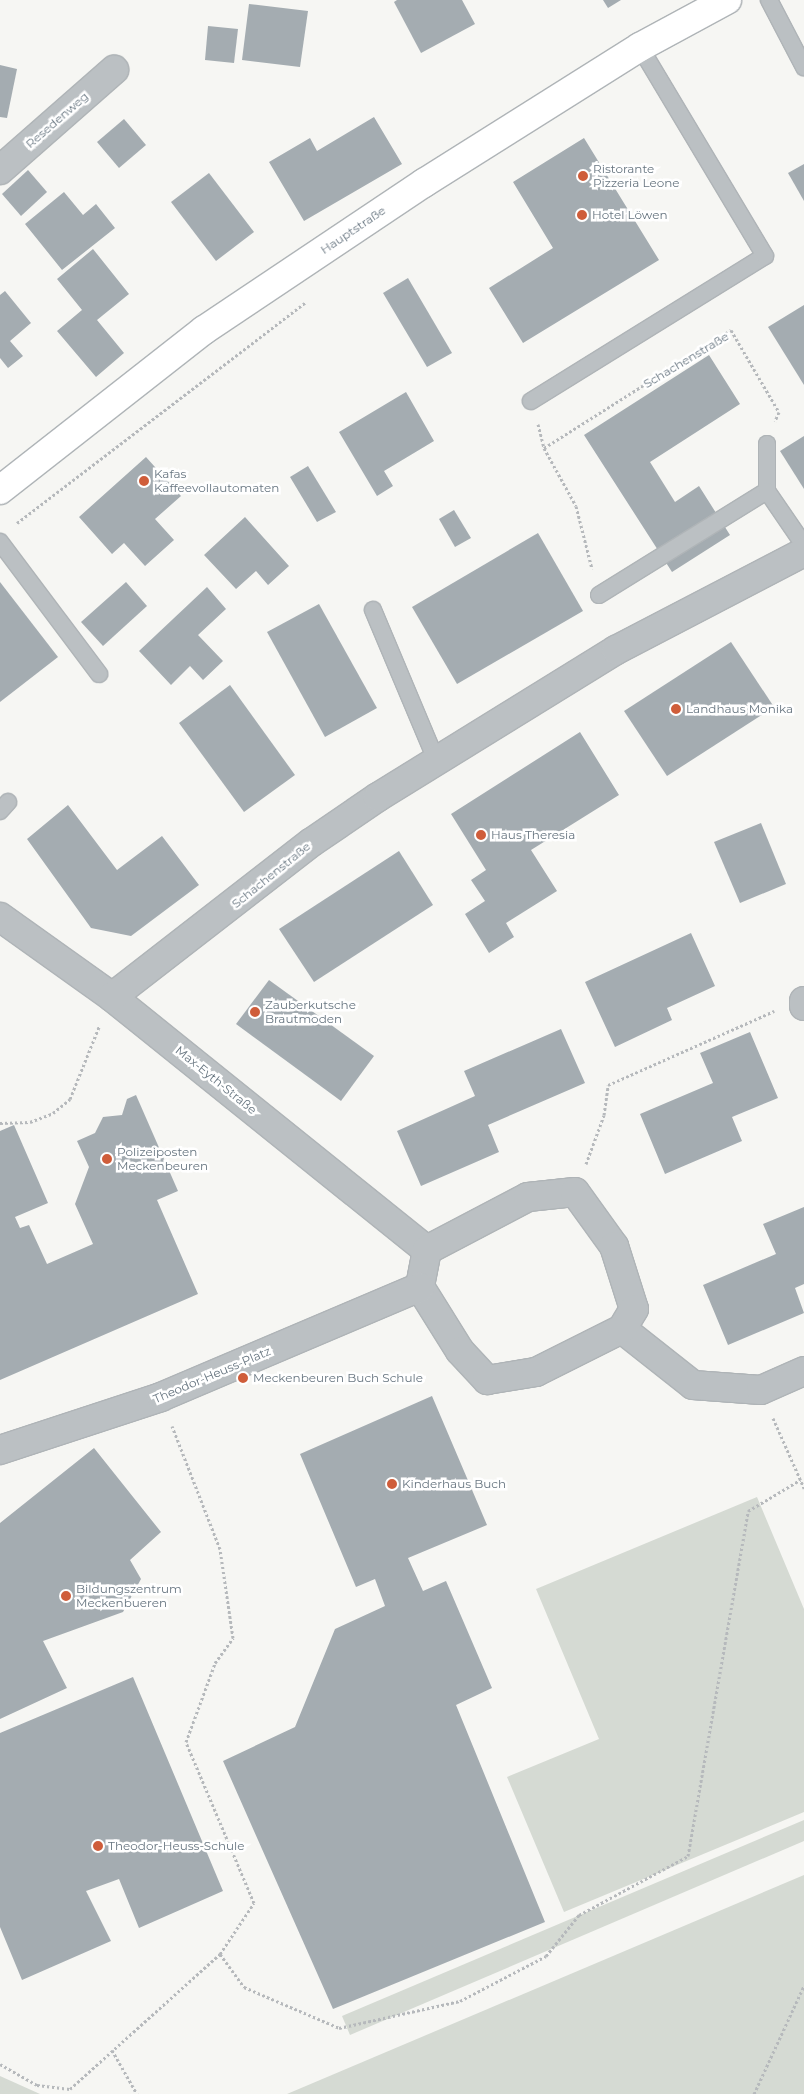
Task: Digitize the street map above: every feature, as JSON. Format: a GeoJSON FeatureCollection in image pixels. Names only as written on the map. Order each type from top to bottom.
{"type":"FeatureCollection","features":[{"type":"Feature","properties":{"kind":"main road","name":"Hauptstraße"},"geometry":{"type":"LineString","coordinates":[[0,490],[204,330],[424,183],[640,47],[727,0]]}},
{"type":"Feature","properties":{"kind":"street","name":"Resedenweg"},"geometry":{"type":"LineString","coordinates":[[0,170],[114,70]]}},
{"type":"Feature","properties":{"kind":"street","name":"Schachenstraße"},"geometry":{"type":"LineString","coordinates":[[112,997],[312,842],[616,650],[804,552]]}},
{"type":"Feature","properties":{"kind":"street","name":"Max-Eyth-Straße"},"geometry":{"type":"LineString","coordinates":[[0,917],[112,997],[427,1250]]}},
{"type":"Feature","properties":{"kind":"street"},"geometry":{"type":"LineString","coordinates":[[575,1192],[614,1246],[634,1309],[622,1329],[536,1372],[487,1380],[460,1351],[420,1287],[427,1250],[528,1197],[575,1192]]}},
{"type":"Feature","properties":{"kind":"street","name":"Theodor-Heuss-Platz"},"geometry":{"type":"LineString","coordinates":[[0,1450],[162,1397],[420,1287]]}},
{"type":"Feature","properties":{"kind":"street"},"geometry":{"type":"LineString","coordinates":[[622,1329],[693,1385],[761,1390],[804,1371]]}},
{"type":"Feature","properties":{"kind":"lane"},"geometry":{"type":"LineString","coordinates":[[769,0],[804,67]]}},
{"type":"Feature","properties":{"kind":"lane"},"geometry":{"type":"LineString","coordinates":[[532,401],[765,256],[640,47]]}},
{"type":"Feature","properties":{"kind":"lane"},"geometry":{"type":"LineString","coordinates":[[767,444],[767,491],[804,544]]}},
{"type":"Feature","properties":{"kind":"lane"},"geometry":{"type":"LineString","coordinates":[[599,595],[767,491]]}},
{"type":"Feature","properties":{"kind":"lane"},"geometry":{"type":"LineString","coordinates":[[4,535],[99,674]]}},
{"type":"Feature","properties":{"kind":"lane"},"geometry":{"type":"LineString","coordinates":[[373,610],[437,762]]}},
{"type":"Feature","properties":{"kind":"path"},"geometry":{"type":"LineString","coordinates":[[4,535],[314,296]]}},
{"type":"Feature","properties":{"kind":"path","name":"Schachenstraße"},"geometry":{"type":"LineString","coordinates":[[544,448],[731,330],[778,412],[767,444]]}},
{"type":"Feature","properties":{"kind":"path"},"geometry":{"type":"LineString","coordinates":[[532,401],[544,448],[576,506],[599,595]]}},
{"type":"Feature","properties":{"kind":"path"},"geometry":{"type":"LineString","coordinates":[[0,1123],[30,1122],[53,1113],[70,1099],[112,997]]}},
{"type":"Feature","properties":{"kind":"path"},"geometry":{"type":"LineString","coordinates":[[575,1192],[604,1115],[608,1085],[768,1013],[804,1003]]}},
{"type":"Feature","properties":{"kind":"path"},"geometry":{"type":"LineString","coordinates":[[761,1390],[804,1488]]}},
{"type":"Feature","properties":{"kind":"path"},"geometry":{"type":"LineString","coordinates":[[0,2064],[37,2085],[70,2088],[220,1954],[254,1904],[186,1742],[215,1663],[233,1638],[220,1549],[162,1397]]}},
{"type":"Feature","properties":{"kind":"path"},"geometry":{"type":"LineString","coordinates":[[220,1954],[244,1987],[339,2028],[460,2001],[546,1956],[579,1915],[688,1856],[748,1511],[800,1480]]}},
{"type":"Feature","properties":{"kind":"path"},"geometry":{"type":"LineString","coordinates":[[754,2094],[804,1986]]}},
{"type":"Feature","properties":{"kind":"path"},"geometry":{"type":"LineString","coordinates":[[112,2050],[137,2094]]}},
{"type":"Feature","properties":{"kind":"shaded area"},"geometry":{"type":"Polygon","coordinates":[[[757,1497],[804,1609],[804,1812],[564,1912],[507,1777],[599,1739],[536,1589],[757,1497]]]}},
{"type":"Feature","properties":{"kind":"shaded area"},"geometry":{"type":"Polygon","coordinates":[[[804,1820],[804,1841],[350,2035],[342,2016],[804,1820]]]}},
{"type":"Feature","properties":{"kind":"shaded area"},"geometry":{"type":"Polygon","coordinates":[[[804,1875],[804,2094],[287,2094],[804,1875]]]}},
{"type":"Feature","properties":{"kind":"shaded area"},"geometry":{"type":"Polygon","coordinates":[[[0,2076],[40,2094],[0,2094],[0,2076]]]}},
{"type":"Feature","properties":{"kind":"building"},"geometry":{"type":"Polygon","coordinates":[[[397,0],[462,0],[475,24],[421,53],[394,2],[397,0]]]}},
{"type":"Feature","properties":{"kind":"building"},"geometry":{"type":"Polygon","coordinates":[[[603,0],[621,0],[608,8],[603,0]]]}},
{"type":"Feature","properties":{"kind":"building"},"geometry":{"type":"Polygon","coordinates":[[[249,4],[308,11],[300,67],[242,60],[249,4]]]}},
{"type":"Feature","properties":{"kind":"building"},"geometry":{"type":"Polygon","coordinates":[[[208,26],[238,29],[234,63],[205,60],[208,26]]]}},
{"type":"Feature","properties":{"kind":"building"},"geometry":{"type":"Polygon","coordinates":[[[0,65],[17,69],[7,118],[0,117],[0,65]]]}},
{"type":"Feature","properties":{"kind":"building"},"geometry":{"type":"Polygon","coordinates":[[[374,117],[402,164],[304,221],[269,162],[310,138],[317,151],[374,117]]]}},
{"type":"Feature","properties":{"kind":"building"},"geometry":{"type":"Polygon","coordinates":[[[124,119],[146,145],[119,168],[97,142],[124,119]]]}},
{"type":"Feature","properties":{"kind":"building","name":"Hotel Löwen"},"geometry":{"type":"Polygon","coordinates":[[[584,138],[659,260],[523,343],[489,288],[553,248],[513,182],[584,138]]]}},
{"type":"Feature","properties":{"kind":"building"},"geometry":{"type":"Polygon","coordinates":[[[804,164],[804,201],[788,173],[804,164]]]}},
{"type":"Feature","properties":{"kind":"building"},"geometry":{"type":"Polygon","coordinates":[[[28,170],[47,192],[21,216],[2,194],[28,170]]]}},
{"type":"Feature","properties":{"kind":"building"},"geometry":{"type":"Polygon","coordinates":[[[209,173],[254,232],[216,261],[171,202],[209,173]]]}},
{"type":"Feature","properties":{"kind":"building"},"geometry":{"type":"Polygon","coordinates":[[[64,192],[83,215],[96,204],[115,228],[62,270],[25,224],[64,192]]]}},
{"type":"Feature","properties":{"kind":"building"},"geometry":{"type":"Polygon","coordinates":[[[93,249],[129,294],[97,320],[124,353],[96,377],[57,331],[82,310],[57,279],[93,249]]]}},
{"type":"Feature","properties":{"kind":"building"},"geometry":{"type":"Polygon","coordinates":[[[408,278],[452,353],[427,367],[383,293],[408,278]]]}},
{"type":"Feature","properties":{"kind":"building"},"geometry":{"type":"Polygon","coordinates":[[[5,291],[31,323],[10,341],[23,356],[8,368],[0,358],[0,295],[5,291]]]}},
{"type":"Feature","properties":{"kind":"building"},"geometry":{"type":"Polygon","coordinates":[[[804,305],[804,385],[768,327],[804,305]]]}},
{"type":"Feature","properties":{"kind":"building"},"geometry":{"type":"Polygon","coordinates":[[[709,355],[740,404],[650,462],[675,502],[699,486],[730,535],[672,572],[584,435],[709,355]]]}},
{"type":"Feature","properties":{"kind":"building"},"geometry":{"type":"Polygon","coordinates":[[[406,392],[434,441],[384,471],[393,486],[377,496],[339,432],[406,392]]]}},
{"type":"Feature","properties":{"kind":"building"},"geometry":{"type":"Polygon","coordinates":[[[804,436],[804,489],[780,451],[804,436]]]}},
{"type":"Feature","properties":{"kind":"building"},"geometry":{"type":"Polygon","coordinates":[[[146,457],[181,496],[155,519],[174,540],[145,566],[124,543],[112,554],[79,517],[146,457]]]}},
{"type":"Feature","properties":{"kind":"building"},"geometry":{"type":"Polygon","coordinates":[[[308,466],[336,512],[317,522],[290,477],[308,466]]]}},
{"type":"Feature","properties":{"kind":"building"},"geometry":{"type":"Polygon","coordinates":[[[454,510],[471,538],[455,547],[439,519],[454,510]]]}},
{"type":"Feature","properties":{"kind":"building"},"geometry":{"type":"Polygon","coordinates":[[[245,517],[289,566],[268,585],[256,571],[236,589],[204,555],[245,517]]]}},
{"type":"Feature","properties":{"kind":"building"},"geometry":{"type":"Polygon","coordinates":[[[538,533],[583,611],[457,684],[412,607],[538,533]]]}},
{"type":"Feature","properties":{"kind":"building"},"geometry":{"type":"Polygon","coordinates":[[[0,582],[58,657],[0,702],[0,582]]]}},
{"type":"Feature","properties":{"kind":"building"},"geometry":{"type":"Polygon","coordinates":[[[126,582],[147,606],[103,646],[81,622],[126,582]]]}},
{"type":"Feature","properties":{"kind":"building"},"geometry":{"type":"Polygon","coordinates":[[[207,587],[226,609],[198,635],[223,661],[203,680],[190,666],[171,685],[139,651],[207,587]]]}},
{"type":"Feature","properties":{"kind":"building"},"geometry":{"type":"Polygon","coordinates":[[[319,604],[377,708],[325,737],[267,632],[319,604]]]}},
{"type":"Feature","properties":{"kind":"building"},"geometry":{"type":"Polygon","coordinates":[[[731,642],[774,707],[667,776],[624,711],[731,642]]]}},
{"type":"Feature","properties":{"kind":"building"},"geometry":{"type":"Polygon","coordinates":[[[230,685],[295,775],[244,812],[179,723],[230,685]]]}},
{"type":"Feature","properties":{"kind":"building"},"geometry":{"type":"Polygon","coordinates":[[[580,732],[619,795],[531,850],[557,891],[506,923],[514,937],[489,953],[465,914],[485,901],[471,880],[486,870],[451,814],[580,732]]]}},
{"type":"Feature","properties":{"kind":"building"},"geometry":{"type":"Polygon","coordinates":[[[68,805],[117,870],[162,836],[199,885],[131,936],[91,928],[27,839],[68,805]]]}},
{"type":"Feature","properties":{"kind":"building"},"geometry":{"type":"Polygon","coordinates":[[[761,823],[786,884],[740,903],[714,842],[761,823]]]}},
{"type":"Feature","properties":{"kind":"building"},"geometry":{"type":"Polygon","coordinates":[[[399,851],[433,905],[314,982],[279,929],[399,851]]]}},
{"type":"Feature","properties":{"kind":"building"},"geometry":{"type":"Polygon","coordinates":[[[691,933],[715,986],[667,1008],[672,1020],[615,1047],[585,982],[691,933]]]}},
{"type":"Feature","properties":{"kind":"building"},"geometry":{"type":"Polygon","coordinates":[[[269,980],[374,1056],[341,1101],[236,1024],[269,980]]]}},
{"type":"Feature","properties":{"kind":"building"},"geometry":{"type":"Polygon","coordinates":[[[561,1029],[585,1083],[488,1125],[499,1152],[421,1186],[397,1131],[475,1096],[464,1071],[561,1029]]]}},
{"type":"Feature","properties":{"kind":"building"},"geometry":{"type":"Polygon","coordinates":[[[750,1032],[778,1098],[732,1117],[742,1141],[665,1174],[640,1114],[713,1083],[700,1053],[750,1032]]]}},
{"type":"Feature","properties":{"kind":"building"},"geometry":{"type":"Polygon","coordinates":[[[136,1095],[178,1191],[157,1200],[198,1294],[0,1380],[0,1131],[14,1125],[48,1203],[15,1217],[20,1228],[29,1225],[47,1264],[93,1244],[75,1204],[89,1167],[77,1141],[95,1133],[103,1117],[122,1115],[127,1099],[136,1095]]]}},
{"type":"Feature","properties":{"kind":"building"},"geometry":{"type":"Polygon","coordinates":[[[804,1207],[804,1284],[795,1288],[804,1313],[728,1345],[703,1285],[776,1254],[763,1224],[804,1207]]]}},
{"type":"Feature","properties":{"kind":"building"},"geometry":{"type":"Polygon","coordinates":[[[432,1396],[487,1525],[408,1558],[423,1591],[446,1581],[492,1688],[456,1705],[545,1922],[333,2009],[223,1761],[295,1727],[335,1629],[385,1606],[375,1579],[356,1587],[300,1454],[432,1396]]]}},
{"type":"Feature","properties":{"kind":"building","name":"Bildungszentrum Meckenbueren"},"geometry":{"type":"Polygon","coordinates":[[[94,1448],[161,1532],[130,1560],[141,1579],[123,1612],[43,1641],[67,1688],[0,1719],[0,1523],[94,1448]]]}},
{"type":"Feature","properties":{"kind":"building"},"geometry":{"type":"Polygon","coordinates":[[[133,1677],[223,1891],[139,1928],[119,1879],[86,1891],[111,1941],[22,1980],[0,1927],[0,1733],[133,1677]]]}},
{"type":"Feature","properties":{"kind":"place","name":"Ristorante Pizzeria Leone"},"geometry":{"type":"Point","coordinates":[583,176]}},
{"type":"Feature","properties":{"kind":"place","name":"Hotel Löwen"},"geometry":{"type":"Point","coordinates":[582,215]}},
{"type":"Feature","properties":{"kind":"place","name":"Kafas Kaffeevollautomaten"},"geometry":{"type":"Point","coordinates":[144,481]}},
{"type":"Feature","properties":{"kind":"place","name":"Landhaus Monika"},"geometry":{"type":"Point","coordinates":[676,709]}},
{"type":"Feature","properties":{"kind":"place","name":"Haus Theresia"},"geometry":{"type":"Point","coordinates":[481,835]}},
{"type":"Feature","properties":{"kind":"place","name":"Zauberkutsche Brautmoden"},"geometry":{"type":"Point","coordinates":[255,1012]}},
{"type":"Feature","properties":{"kind":"place","name":"Polizeiposten Meckenbeuren"},"geometry":{"type":"Point","coordinates":[107,1159]}},
{"type":"Feature","properties":{"kind":"place","name":"Meckenbeuren Buch Schule"},"geometry":{"type":"Point","coordinates":[243,1378]}},
{"type":"Feature","properties":{"kind":"place","name":"Kinderhaus Buch"},"geometry":{"type":"Point","coordinates":[392,1484]}},
{"type":"Feature","properties":{"kind":"place","name":"Bildungszentrum Meckenbueren"},"geometry":{"type":"Point","coordinates":[66,1596]}},
{"type":"Feature","properties":{"kind":"place","name":"Theodor-Heuss-Schule"},"geometry":{"type":"Point","coordinates":[98,1846]}}]}
